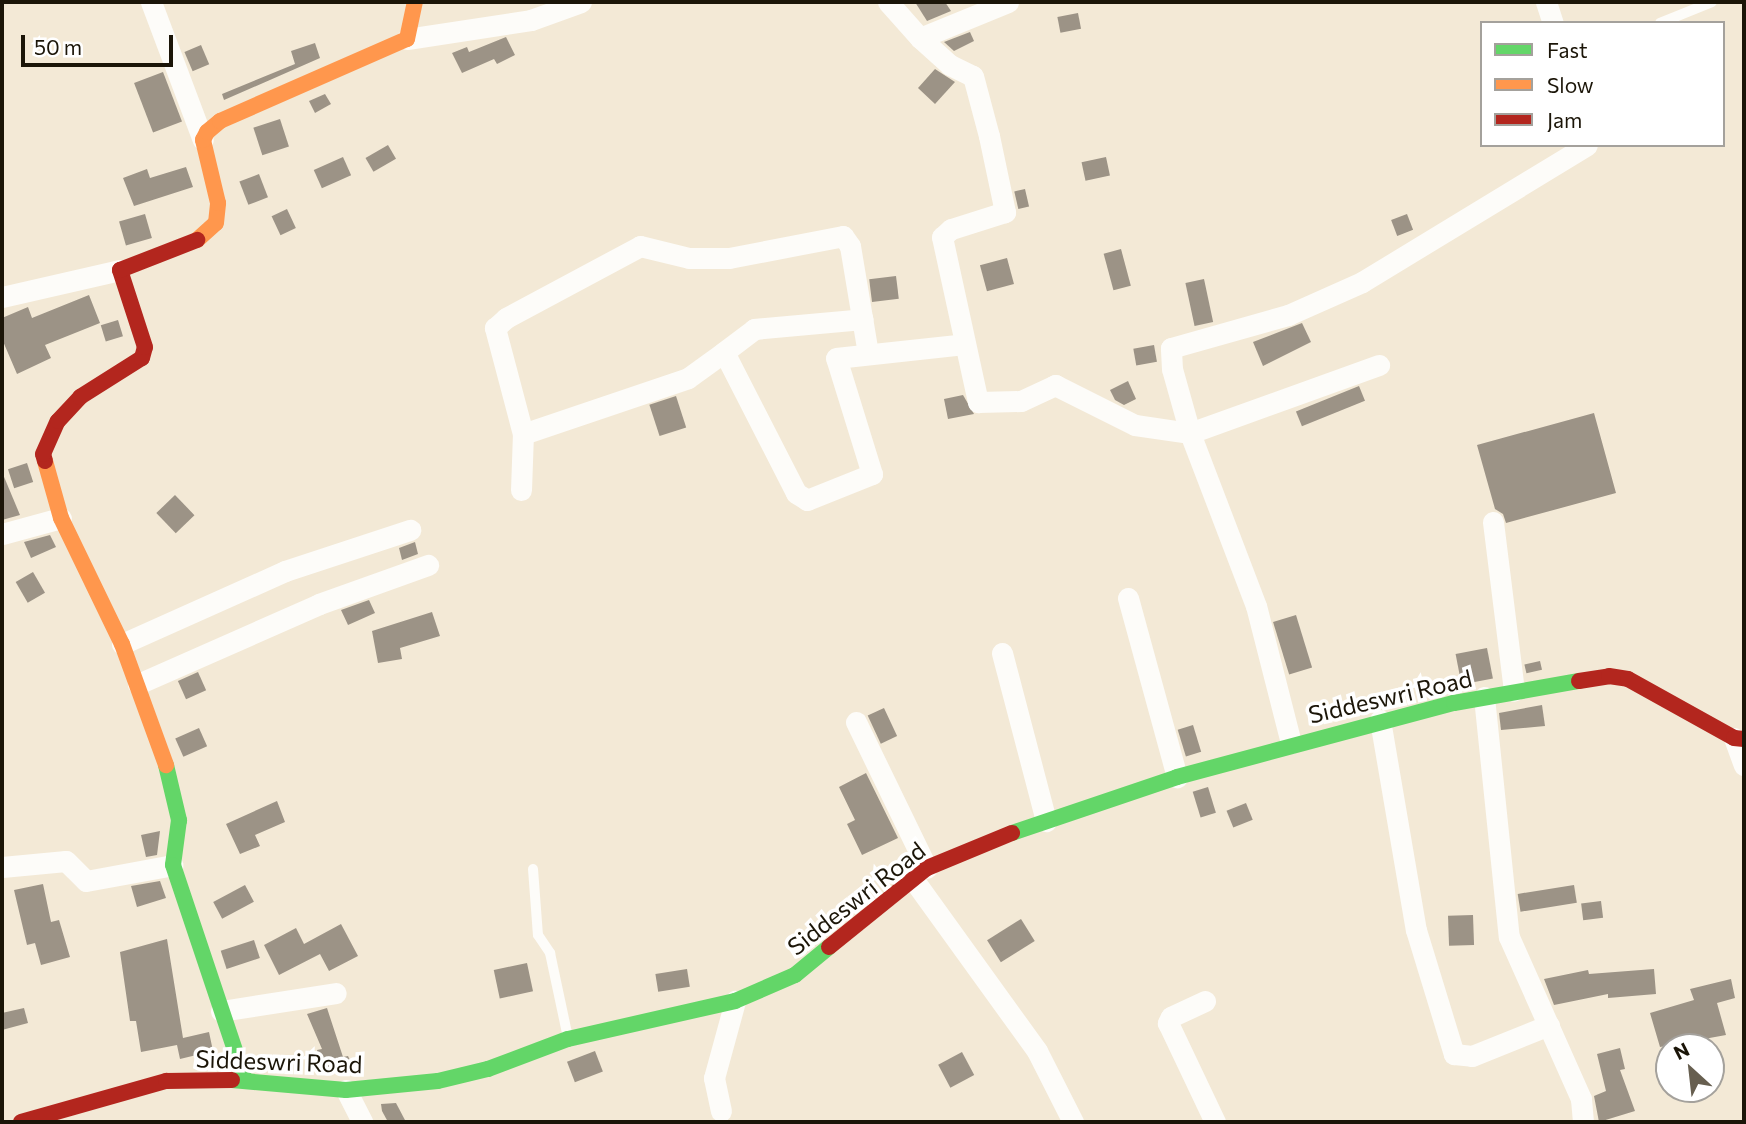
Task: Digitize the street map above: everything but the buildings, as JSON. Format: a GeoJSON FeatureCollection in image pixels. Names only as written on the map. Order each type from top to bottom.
{"type":"FeatureCollection","features":[{"type":"Feature","properties":{"kind":"street"},"geometry":{"type":"LineString","coordinates":[[2,297],[120,270],[201,238],[216,223],[218,203],[203,140],[151,2]]}},
{"type":"Feature","properties":{"kind":"street"},"geometry":{"type":"LineString","coordinates":[[407,39],[415,2]]}},
{"type":"Feature","properties":{"kind":"street"},"geometry":{"type":"LineString","coordinates":[[203,140],[220,121],[407,39],[531,20],[581,2]]}},
{"type":"Feature","properties":{"kind":"street"},"geometry":{"type":"LineString","coordinates":[[888,2],[920,38],[950,65],[973,76],[1004,207],[1000,217],[943,234],[978,402],[1021,401],[1055,384],[1135,425],[1190,433],[1379,365]]}},
{"type":"Feature","properties":{"kind":"street"},"geometry":{"type":"LineString","coordinates":[[920,38],[1008,2]]}},
{"type":"Feature","properties":{"kind":"street"},"geometry":{"type":"LineString","coordinates":[[1546,2],[1552,21]]}},
{"type":"Feature","properties":{"kind":"street"},"geometry":{"type":"LineString","coordinates":[[1291,743],[1256,606],[1190,433],[1169,356],[1176,343],[1287,315],[1362,282],[1584,147]]}},
{"type":"Feature","properties":{"kind":"street"},"geometry":{"type":"LineString","coordinates":[[522,491],[523,435],[495,328],[506,318],[640,246],[689,258],[729,258],[843,236],[850,246],[868,353]]}},
{"type":"Feature","properties":{"kind":"street"},"geometry":{"type":"LineString","coordinates":[[120,270],[145,347],[142,358],[80,397],[47,438],[43,468],[61,518],[122,644],[178,800],[173,865],[245,1080]]}},
{"type":"Feature","properties":{"kind":"street"},"geometry":{"type":"LineString","coordinates":[[523,435],[688,378],[754,329],[863,319]]}},
{"type":"Feature","properties":{"kind":"street"},"geometry":{"type":"LineString","coordinates":[[724,352],[796,493],[807,500],[872,474],[835,361],[839,356],[964,344]]}},
{"type":"Feature","properties":{"kind":"street"},"geometry":{"type":"LineString","coordinates":[[2,534],[61,518]]}},
{"type":"Feature","properties":{"kind":"street"},"geometry":{"type":"LineString","coordinates":[[1493,522],[1514,691]]}},
{"type":"Feature","properties":{"kind":"street"},"geometry":{"type":"LineString","coordinates":[[122,644],[285,571],[411,530]]}},
{"type":"Feature","properties":{"kind":"street"},"geometry":{"type":"LineString","coordinates":[[138,684],[319,604],[428,565]]}},
{"type":"Feature","properties":{"kind":"street"},"geometry":{"type":"LineString","coordinates":[[1128,598],[1177,777]]}},
{"type":"Feature","properties":{"kind":"street"},"geometry":{"type":"LineString","coordinates":[[1002,653],[1046,821]]}},
{"type":"Feature","properties":{"kind":"street","name":"Siddeswri Road"},"geometry":{"type":"LineString","coordinates":[[20,1122],[48,1119],[139,1086],[245,1080],[346,1090],[456,1078],[568,1039],[735,1001],[795,975],[920,874],[969,848],[1177,777],[1380,720],[1588,677],[1619,677],[1739,738]]}},
{"type":"Feature","properties":{"kind":"street"},"geometry":{"type":"LineString","coordinates":[[1484,697],[1510,937],[1581,1099],[1583,1122]]}},
{"type":"Feature","properties":{"kind":"street"},"geometry":{"type":"LineString","coordinates":[[1380,720],[1418,938],[1454,1054],[1472,1056],[1549,1025]]}},
{"type":"Feature","properties":{"kind":"street"},"geometry":{"type":"LineString","coordinates":[[856,722],[920,874],[1037,1051],[1073,1122]]}},
{"type":"Feature","properties":{"kind":"street"},"geometry":{"type":"LineString","coordinates":[[1739,738],[1744,765]]}},
{"type":"Feature","properties":{"kind":"street"},"geometry":{"type":"LineString","coordinates":[[2,867],[66,861],[86,881],[173,865]]}},
{"type":"Feature","properties":{"kind":"street"},"geometry":{"type":"LineString","coordinates":[[220,1011],[336,993]]}},
{"type":"Feature","properties":{"kind":"street"},"geometry":{"type":"LineString","coordinates":[[721,1111],[714,1078],[735,1001]]}},
{"type":"Feature","properties":{"kind":"street"},"geometry":{"type":"LineString","coordinates":[[1205,1001],[1171,1017],[1168,1023],[1215,1122]]}},
{"type":"Feature","properties":{"kind":"street"},"geometry":{"type":"LineString","coordinates":[[346,1090],[362,1122]]}},
{"type":"Feature","properties":{"kind":"lane"},"geometry":{"type":"LineString","coordinates":[[1665,21],[1712,2]]}},
{"type":"Feature","properties":{"kind":"lane"},"geometry":{"type":"LineString","coordinates":[[533,869],[538,934],[550,953],[568,1039]]}},
{"type":"Feature","properties":{"kind":"traffic: fast"},"geometry":{"type":"LineString","coordinates":[[1012,833],[1177,777],[1454,703],[1579,681]]}},
{"type":"Feature","properties":{"kind":"traffic: fast"},"geometry":{"type":"LineString","coordinates":[[166,765],[179,820],[173,865],[245,1080]]}},
{"type":"Feature","properties":{"kind":"traffic: fast"},"geometry":{"type":"LineString","coordinates":[[232,1080],[346,1090],[438,1081],[488,1069],[568,1039],[735,1001],[795,975],[829,947]]}},
{"type":"Feature","properties":{"kind":"traffic: slow"},"geometry":{"type":"LineString","coordinates":[[197,240],[216,223],[218,203],[203,140],[207,132],[220,121],[407,39],[415,2]]}},
{"type":"Feature","properties":{"kind":"traffic: slow"},"geometry":{"type":"LineString","coordinates":[[45,461],[61,518],[122,644],[166,765]]}},
{"type":"Feature","properties":{"kind":"traffic: jam"},"geometry":{"type":"LineString","coordinates":[[45,461],[43,454],[58,421],[80,397],[142,358],[145,347],[120,270],[197,240]]}},
{"type":"Feature","properties":{"kind":"traffic: jam"},"geometry":{"type":"LineString","coordinates":[[1579,681],[1609,676],[1628,679],[1734,738],[1744,739]]}},
{"type":"Feature","properties":{"kind":"traffic: jam"},"geometry":{"type":"LineString","coordinates":[[829,947],[927,868],[1012,833]]}},
{"type":"Feature","properties":{"kind":"traffic: jam"},"geometry":{"type":"LineString","coordinates":[[21,1122],[166,1081],[232,1080]]}}]}
